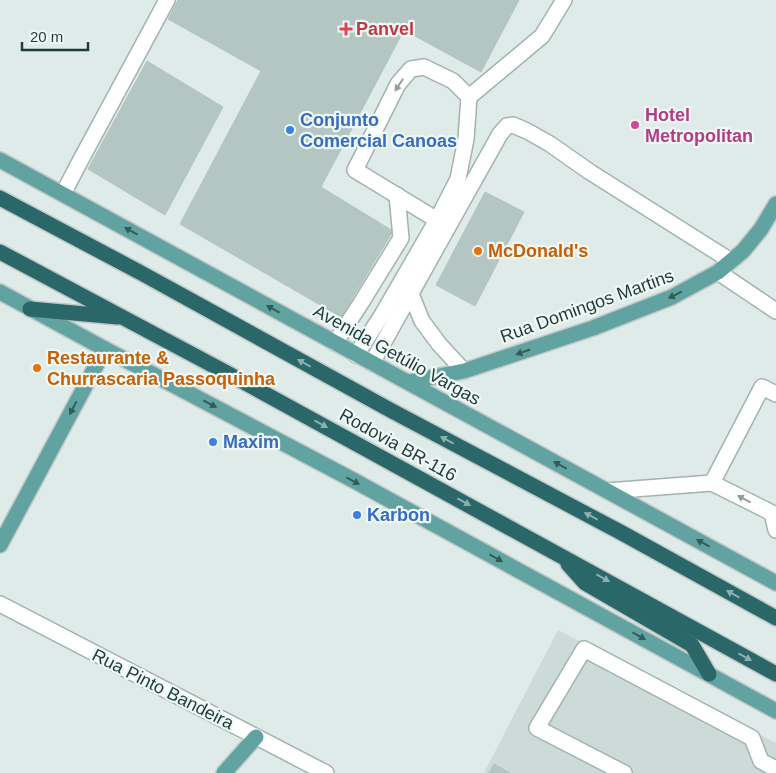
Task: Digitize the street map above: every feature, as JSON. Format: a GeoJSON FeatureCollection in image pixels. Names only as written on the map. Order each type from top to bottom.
{"type":"FeatureCollection","features":[{"type":"Feature","properties":{"kind":"highway","name":"Rodovia BR-116"},"geometry":{"type":"LineString","coordinates":[[0,198],[776,618]]}},
{"type":"Feature","properties":{"kind":"highway","name":"Rodovia BR-116"},"geometry":{"type":"LineString","coordinates":[[0,252],[776,674]]}},
{"type":"Feature","properties":{"kind":"highway"},"geometry":{"type":"LineString","coordinates":[[30,309],[124,318]]}},
{"type":"Feature","properties":{"kind":"highway"},"geometry":{"type":"LineString","coordinates":[[560,555],[585,583],[692,645],[709,674]]}},
{"type":"Feature","properties":{"kind":"main road","name":"Avenida Getúlio Vargas"},"geometry":{"type":"LineString","coordinates":[[0,160],[776,583]]}},
{"type":"Feature","properties":{"kind":"main road","name":"Rua Domingos Martins"},"geometry":{"type":"LineString","coordinates":[[409,382],[464,371],[593,328],[672,297],[718,272],[743,252],[761,229],[776,204]]}},
{"type":"Feature","properties":{"kind":"main road"},"geometry":{"type":"LineString","coordinates":[[0,292],[105,350],[351,479],[776,711]]}},
{"type":"Feature","properties":{"kind":"main road"},"geometry":{"type":"LineString","coordinates":[[0,545],[105,350]]}},
{"type":"Feature","properties":{"kind":"main road"},"geometry":{"type":"LineString","coordinates":[[224,773],[256,737]]}},
{"type":"Feature","properties":{"kind":"street"},"geometry":{"type":"LineString","coordinates":[[63,194],[167,0]]}},
{"type":"Feature","properties":{"kind":"street"},"geometry":{"type":"LineString","coordinates":[[356,355],[382,315],[437,220],[458,179],[466,139],[469,97],[542,36],[564,0]]}},
{"type":"Feature","properties":{"kind":"street"},"geometry":{"type":"LineString","coordinates":[[437,220],[355,170],[398,84],[411,69],[424,67],[454,81],[469,97]]}},
{"type":"Feature","properties":{"kind":"street"},"geometry":{"type":"LineString","coordinates":[[372,363],[500,134],[507,126],[513,125],[550,144],[590,172],[731,261]]}},
{"type":"Feature","properties":{"kind":"street"},"geometry":{"type":"LineString","coordinates":[[334,342],[361,303],[401,238],[397,195]]}},
{"type":"Feature","properties":{"kind":"street"},"geometry":{"type":"LineString","coordinates":[[718,272],[776,312]]}},
{"type":"Feature","properties":{"kind":"street"},"geometry":{"type":"LineString","coordinates":[[411,294],[422,321],[439,344],[464,371]]}},
{"type":"Feature","properties":{"kind":"street"},"geometry":{"type":"LineString","coordinates":[[712,483],[762,387],[776,394]]}},
{"type":"Feature","properties":{"kind":"street"},"geometry":{"type":"LineString","coordinates":[[607,491],[712,483],[774,509],[776,530]]}},
{"type":"Feature","properties":{"kind":"street","name":"Rua Pinto Bandeira"},"geometry":{"type":"LineString","coordinates":[[0,604],[326,773]]}},
{"type":"Feature","properties":{"kind":"street"},"geometry":{"type":"LineString","coordinates":[[624,773],[537,728],[584,649],[752,738],[761,761],[776,769]]}},
{"type":"Feature","properties":{"kind":"shaded area"},"geometry":{"type":"Polygon","coordinates":[[[558,630],[776,743],[776,773],[484,773],[558,630]]]}},
{"type":"Feature","properties":{"kind":"building","name":"Conjunto Comercial Canoas"},"geometry":{"type":"Polygon","coordinates":[[[178,0],[519,0],[481,72],[404,30],[321,187],[393,231],[341,317],[180,224],[261,71],[168,19],[178,0]]]}},
{"type":"Feature","properties":{"kind":"building"},"geometry":{"type":"Polygon","coordinates":[[[147,61],[223,107],[165,215],[88,169],[147,61]]]}},
{"type":"Feature","properties":{"kind":"building"},"geometry":{"type":"Polygon","coordinates":[[[485,192],[524,212],[475,306],[436,285],[485,192]]]}},
{"type":"Feature","properties":{"kind":"building"},"geometry":{"type":"Polygon","coordinates":[[[494,764],[510,773],[489,773],[494,764]]]}},
{"type":"Feature","properties":{"kind":"place","name":"Panvel"},"geometry":{"type":"Point","coordinates":[346,29]}},
{"type":"Feature","properties":{"kind":"place","name":"Hotel Metropolitan"},"geometry":{"type":"Point","coordinates":[635,125]}},
{"type":"Feature","properties":{"kind":"place","name":"Conjunto Comercial Canoas"},"geometry":{"type":"Point","coordinates":[290,130]}},
{"type":"Feature","properties":{"kind":"place","name":"McDonald's"},"geometry":{"type":"Point","coordinates":[478,251]}},
{"type":"Feature","properties":{"kind":"place","name":"Restaurante & Churrascaria Passoquinha"},"geometry":{"type":"Point","coordinates":[37,368]}},
{"type":"Feature","properties":{"kind":"place","name":"Maxim"},"geometry":{"type":"Point","coordinates":[213,442]}},
{"type":"Feature","properties":{"kind":"place","name":"Karbon"},"geometry":{"type":"Point","coordinates":[357,515]}}]}
